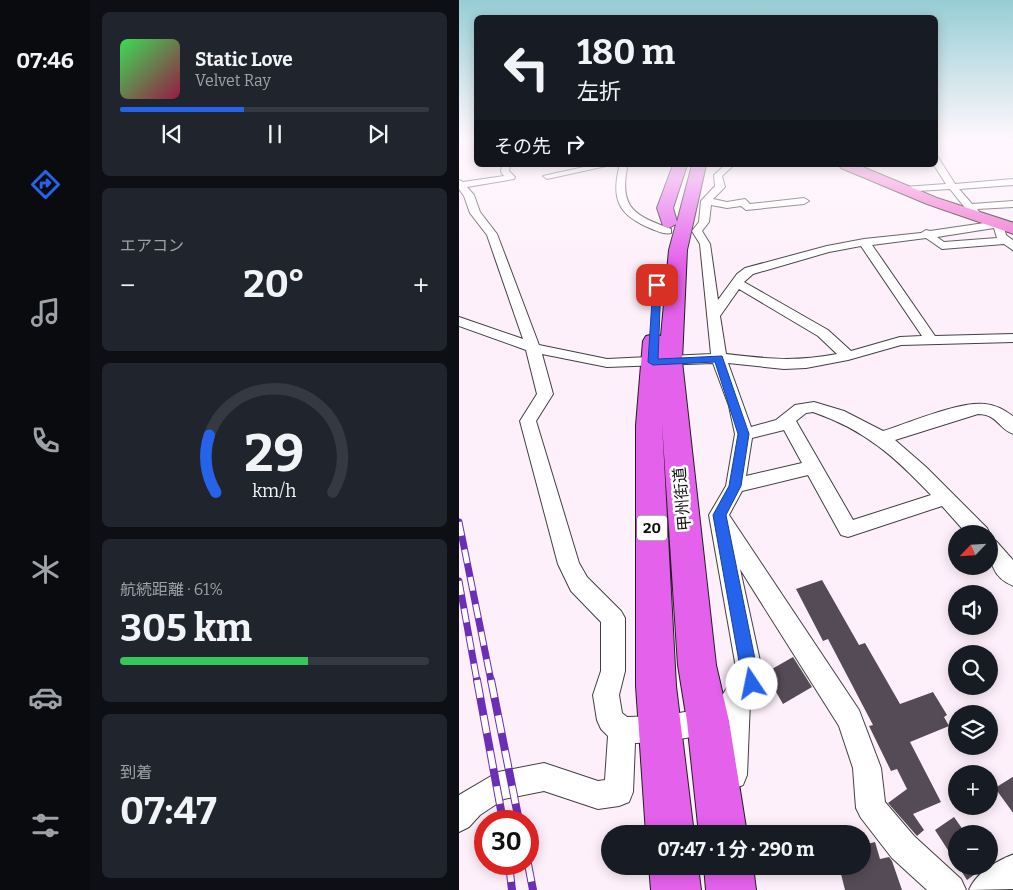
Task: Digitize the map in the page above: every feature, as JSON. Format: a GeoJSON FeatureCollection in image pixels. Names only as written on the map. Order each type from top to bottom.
{"type":"FeatureCollection","features":[{"type":"Feature","properties":{"kind":"highway","name":"甲州街道"},"geometry":{"type":"LineString","coordinates":[[675,181],[665,208],[684,241]]}},
{"type":"Feature","properties":{"kind":"highway","name":"甲州街道"},"geometry":{"type":"LineString","coordinates":[[684,241],[687,181]]}},
{"type":"Feature","properties":{"kind":"highway","name":"甲州街道"},"geometry":{"type":"LineString","coordinates":[[669,825],[657,686],[649,425],[696,181]]}},
{"type":"Feature","properties":{"kind":"highway","name":"20"},"geometry":{"type":"LineString","coordinates":[[684,241],[700,182]]}},
{"type":"Feature","properties":{"kind":"highway","name":"甲州街道"},"geometry":{"type":"LineString","coordinates":[[661,361],[697,665],[708,721],[722,825]]}},
{"type":"Feature","properties":{"kind":"highway"},"geometry":{"type":"LineString","coordinates":[[674,875],[676,890]]}},
{"type":"Feature","properties":{"kind":"highway"},"geometry":{"type":"LineString","coordinates":[[728,875],[731,890]]}},
{"type":"Feature","properties":{"kind":"main road"},"geometry":{"type":"LineString","coordinates":[[882,181],[904,190],[974,212],[998,224],[1011,240]]}},
{"type":"Feature","properties":{"kind":"street"},"geometry":{"type":"LineString","coordinates":[[486,181],[461,184],[469,195],[475,213],[492,234],[533,348],[545,394],[528,421],[569,564],[579,584],[613,618],[613,671],[606,695],[609,720],[622,730],[661,729],[723,719],[737,695],[752,684],[719,519],[719,515],[735,486],[744,434],[737,406],[719,358],[715,314],[684,241]]}},
{"type":"Feature","properties":{"kind":"street"},"geometry":{"type":"LineString","coordinates":[[620,181],[619,187],[627,211],[646,223],[684,241],[705,244],[697,231],[704,222],[706,201],[720,187],[719,182],[700,182]]}},
{"type":"Feature","properties":{"kind":"street"},"geometry":{"type":"LineString","coordinates":[[948,181],[974,212],[1013,204]]}},
{"type":"Feature","properties":{"kind":"street"},"geometry":{"type":"LineString","coordinates":[[904,190],[1013,182]]}},
{"type":"Feature","properties":{"kind":"street"},"geometry":{"type":"LineString","coordinates":[[706,201],[727,205],[745,202],[746,207],[756,218]]}},
{"type":"Feature","properties":{"kind":"street"},"geometry":{"type":"LineString","coordinates":[[746,207],[804,201]]}},
{"type":"Feature","properties":{"kind":"street"},"geometry":{"type":"LineString","coordinates":[[715,314],[737,282],[749,272],[827,249],[864,242],[998,224]]}},
{"type":"Feature","properties":{"kind":"street"},"geometry":{"type":"LineString","coordinates":[[926,233],[942,246],[1011,240]]}},
{"type":"Feature","properties":{"kind":"street"},"geometry":{"type":"LineString","coordinates":[[864,242],[932,341]]}},
{"type":"Feature","properties":{"kind":"street"},"geometry":{"type":"LineString","coordinates":[[737,282],[823,333],[849,356]]}},
{"type":"Feature","properties":{"kind":"street"},"geometry":{"type":"LineString","coordinates":[[459,321],[533,348],[607,363],[719,358],[784,365],[806,364],[849,356],[889,343],[1013,338]]}},
{"type":"Feature","properties":{"kind":"street"},"geometry":{"type":"LineString","coordinates":[[744,434],[768,430],[787,420],[801,409],[814,407],[838,415],[882,438],[971,525]]}},
{"type":"Feature","properties":{"kind":"street"},"geometry":{"type":"LineString","coordinates":[[882,438],[952,415],[986,408],[1007,419],[1013,429]]}},
{"type":"Feature","properties":{"kind":"street"},"geometry":{"type":"LineString","coordinates":[[787,420],[848,529],[945,498]]}},
{"type":"Feature","properties":{"kind":"street"},"geometry":{"type":"LineString","coordinates":[[735,486],[813,467]]}},
{"type":"Feature","properties":{"kind":"street"},"geometry":{"type":"LineString","coordinates":[[719,519],[850,718],[867,768],[871,808],[903,847],[950,890]]}},
{"type":"Feature","properties":{"kind":"street"},"geometry":{"type":"LineString","coordinates":[[998,558],[1013,577]]}},
{"type":"Feature","properties":{"kind":"street"},"geometry":{"type":"LineString","coordinates":[[737,695],[733,774],[742,825]]}},
{"type":"Feature","properties":{"kind":"street"},"geometry":{"type":"LineString","coordinates":[[459,817],[470,805],[498,786],[544,777],[598,795],[619,792],[622,730]]}},
{"type":"Feature","properties":{"kind":"street"},"geometry":{"type":"LineString","coordinates":[[985,890],[1013,869]]}},
{"type":"Feature","properties":{"kind":"street"},"geometry":{"type":"LineString","coordinates":[[751,875],[754,890]]}},
{"type":"Feature","properties":{"kind":"building"},"geometry":{"type":"Polygon","coordinates":[[[822,580],[859,645],[865,643],[900,704],[933,692],[947,715],[944,717],[948,726],[910,742],[941,802],[913,814],[924,830],[917,836],[888,803],[907,789],[897,769],[891,771],[869,726],[873,725],[828,639],[823,641],[796,589],[822,580]]]}},
{"type":"Feature","properties":{"kind":"building"},"geometry":{"type":"Polygon","coordinates":[[[793,657],[812,687],[783,704],[765,673],[793,657]]]}},
{"type":"Feature","properties":{"kind":"building"},"geometry":{"type":"Polygon","coordinates":[[[1014,776],[1014,814],[998,792],[998,786],[1014,776]]]}},
{"type":"Feature","properties":{"kind":"building"},"geometry":{"type":"Polygon","coordinates":[[[954,817],[960,825],[948,825],[948,850],[935,830],[954,817]]]}},
{"type":"Feature","properties":{"kind":"building"},"geometry":{"type":"Polygon","coordinates":[[[875,842],[880,859],[889,857],[892,861],[902,890],[845,890],[841,875],[871,875],[871,843],[875,842]]]}},
{"type":"Feature","properties":{"kind":"building"},"geometry":{"type":"Polygon","coordinates":[[[964,875],[974,875],[967,880],[964,875]]]}},
{"type":"Feature","properties":{"kind":"railway"},"geometry":{"type":"LineString","coordinates":[[459,522],[491,681]]}},
{"type":"Feature","properties":{"kind":"railway"},"geometry":{"type":"LineString","coordinates":[[459,581],[477,681]]}},
{"type":"Feature","properties":{"kind":"railway"},"geometry":{"type":"LineString","coordinates":[[477,680],[501,810]]}},
{"type":"Feature","properties":{"kind":"railway"},"geometry":{"type":"LineString","coordinates":[[491,680],[517,810]]}},
{"type":"Feature","properties":{"kind":"railway"},"geometry":{"type":"LineString","coordinates":[[510,875],[512,890]]}},
{"type":"Feature","properties":{"kind":"railway"},"geometry":{"type":"LineString","coordinates":[[530,875],[533,890]]}},
{"type":"Feature","properties":{"kind":"route"},"geometry":{"type":"LineString","coordinates":[[657,285],[653,362],[719,358],[741,420],[744,434],[735,486],[719,515],[725,554],[752,684]]}}]}
